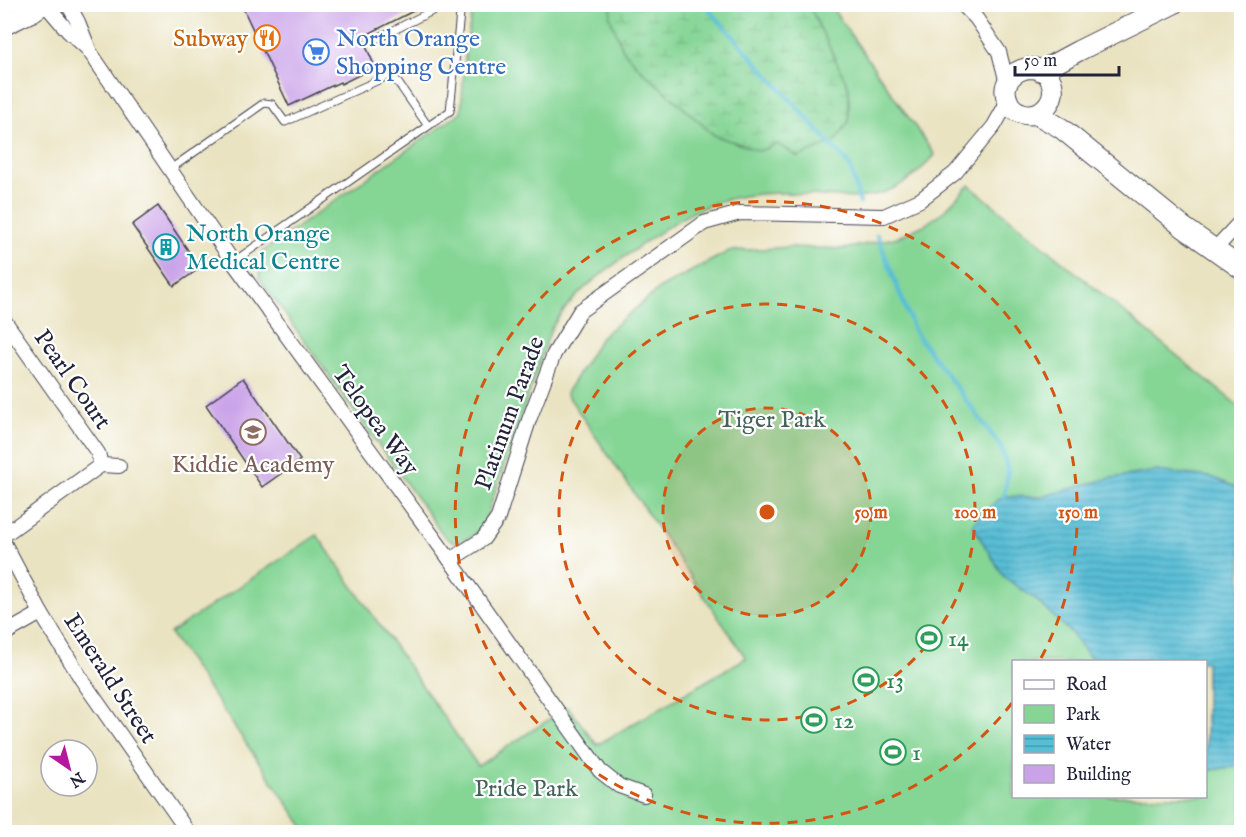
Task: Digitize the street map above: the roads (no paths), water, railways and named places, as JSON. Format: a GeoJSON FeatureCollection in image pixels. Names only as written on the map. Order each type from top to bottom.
{"type":"FeatureCollection","features":[{"type":"Feature","properties":{"kind":"street"},"geometry":{"type":"LineString","coordinates":[[4,13],[23,4]]}},
{"type":"Feature","properties":{"kind":"street"},"geometry":{"type":"LineString","coordinates":[[4,25],[44,4]]}},
{"type":"Feature","properties":{"kind":"street","name":"Telopea Way"},"geometry":{"type":"LineString","coordinates":[[44,4],[90,52]]}},
{"type":"Feature","properties":{"kind":"street","name":"Telopea Way"},"geometry":{"type":"LineString","coordinates":[[68,4],[90,52],[169,170],[600,771],[619,786],[644,795]]}},
{"type":"Feature","properties":{"kind":"street"},"geometry":{"type":"LineString","coordinates":[[962,4],[976,18],[999,52],[1018,103],[1062,128],[1183,227],[1242,269]]}},
{"type":"Feature","properties":{"kind":"street"},"geometry":{"type":"LineString","coordinates":[[1018,103],[1011,76],[1042,80],[1078,51],[1173,4]]}},
{"type":"Feature","properties":{"kind":"street"},"geometry":{"type":"LineString","coordinates":[[999,52],[1042,80],[1062,128]]}},
{"type":"Feature","properties":{"kind":"street"},"geometry":{"type":"LineString","coordinates":[[1018,103],[1048,105],[1042,80]]}},
{"type":"Feature","properties":{"kind":"street","name":"Platinum Parade"},"geometry":{"type":"LineString","coordinates":[[450,560],[483,539],[498,518],[529,420],[554,354],[580,311],[704,223],[740,213],[884,216],[920,200],[955,173],[994,126],[1018,103]]}},
{"type":"Feature","properties":{"kind":"street"},"geometry":{"type":"LineString","coordinates":[[1215,249],[1242,220]]}},
{"type":"Feature","properties":{"kind":"street","name":"Pearl Court"},"geometry":{"type":"LineString","coordinates":[[4,320],[98,453],[101,465]]}},
{"type":"Feature","properties":{"kind":"street"},"geometry":{"type":"LineString","coordinates":[[4,535],[101,465],[120,466]]}},
{"type":"Feature","properties":{"kind":"street","name":"Emerald Street"},"geometry":{"type":"LineString","coordinates":[[4,543],[41,613],[82,680],[188,832]]}},
{"type":"Feature","properties":{"kind":"street"},"geometry":{"type":"LineString","coordinates":[[4,634],[41,613]]}},
{"type":"Feature","properties":{"kind":"lane"},"geometry":{"type":"LineString","coordinates":[[372,41],[446,4]]}},
{"type":"Feature","properties":{"kind":"lane"},"geometry":{"type":"LineString","coordinates":[[233,262],[450,111],[461,4]]}},
{"type":"Feature","properties":{"kind":"lane"},"geometry":{"type":"LineString","coordinates":[[169,170],[264,102],[272,104],[285,122],[392,74],[428,126]]}},
{"type":"Feature","properties":{"kind":"water"},"geometry":{"type":"Polygon","coordinates":[[[1156,471],[1211,477],[1241,489],[1241,765],[1207,771],[1207,660],[1092,660],[1071,633],[1035,599],[1004,577],[972,525],[984,511],[1004,496],[1040,497],[1106,479],[1156,471]]]}},
{"type":"Feature","properties":{"kind":"waterway"},"geometry":{"type":"LineString","coordinates":[[704,4],[850,166],[860,203]]}},
{"type":"Feature","properties":{"kind":"waterway"},"geometry":{"type":"LineString","coordinates":[[877,235],[915,332],[1001,447],[1008,471],[1004,496]]}},
{"type":"Feature","properties":{"kind":"place","name":"Subway"},"geometry":{"type":"Point","coordinates":[267,38]}},
{"type":"Feature","properties":{"kind":"place","name":"North Orange Shopping Centre"},"geometry":{"type":"Point","coordinates":[316,52]}},
{"type":"Feature","properties":{"kind":"place","name":"North Orange Medical Centre"},"geometry":{"type":"Point","coordinates":[166,247]}},
{"type":"Feature","properties":{"kind":"place","name":"Kiddie Academy"},"geometry":{"type":"Point","coordinates":[253,432]}},
{"type":"Feature","properties":{"kind":"place","name":"14"},"geometry":{"type":"Point","coordinates":[929,638]}},
{"type":"Feature","properties":{"kind":"place","name":"13"},"geometry":{"type":"Point","coordinates":[866,680]}},
{"type":"Feature","properties":{"kind":"place","name":"12"},"geometry":{"type":"Point","coordinates":[814,720]}},
{"type":"Feature","properties":{"kind":"place","name":"1"},"geometry":{"type":"Point","coordinates":[893,752]}},
{"type":"Feature","properties":{"kind":"park label","name":"Tiger Park"},"geometry":{"type":"Point","coordinates":[772,419]}},
{"type":"Feature","properties":{"kind":"park label","name":"Pride Park"},"geometry":{"type":"Point","coordinates":[526,788]}}]}
